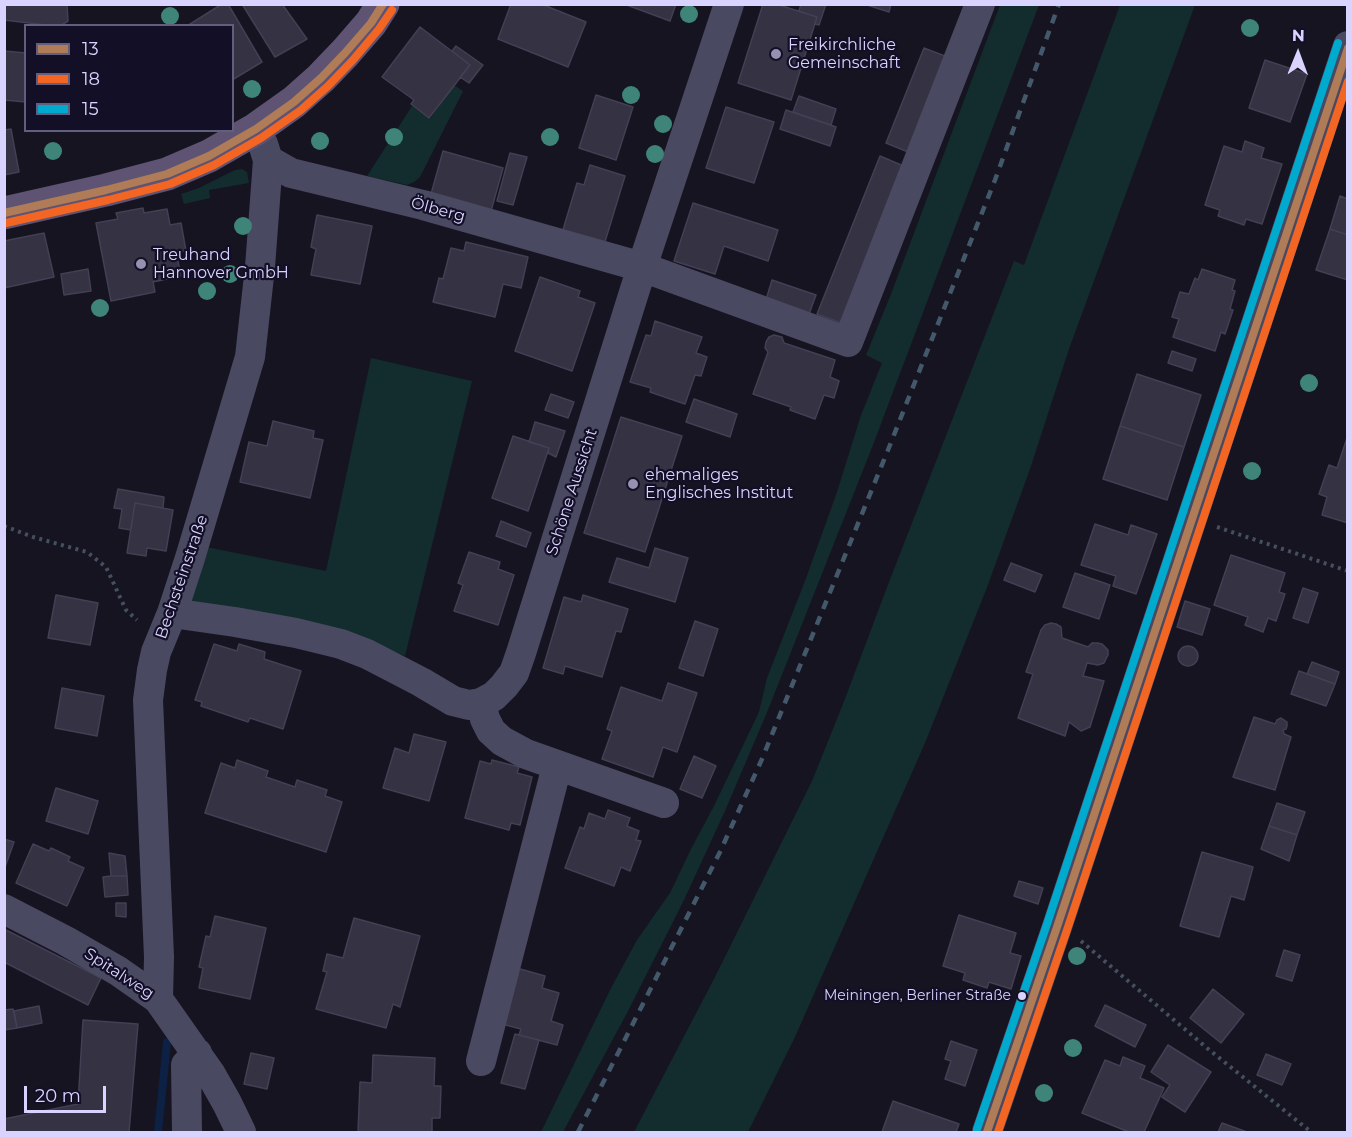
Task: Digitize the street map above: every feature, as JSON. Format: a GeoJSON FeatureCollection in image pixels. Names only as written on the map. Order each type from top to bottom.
{"type":"FeatureCollection","features":[{"type":"Feature","properties":{"kind":"main road"},"geometry":{"type":"LineString","coordinates":[[4,213],[167,174],[209,156],[255,129],[294,102],[321,78],[371,23],[383,4]]}},
{"type":"Feature","properties":{"kind":"street","name":"Schöne Aussicht"},"geometry":{"type":"LineString","coordinates":[[481,703],[494,696],[514,673],[642,267],[729,4]]}},
{"type":"Feature","properties":{"kind":"street"},"geometry":{"type":"LineString","coordinates":[[642,267],[848,342],[980,4]]}},
{"type":"Feature","properties":{"kind":"street"},"geometry":{"type":"LineString","coordinates":[[987,1132],[1057,927],[1347,46]]}},
{"type":"Feature","properties":{"kind":"street"},"geometry":{"type":"LineString","coordinates":[[255,129],[268,160]]}},
{"type":"Feature","properties":{"kind":"street","name":"Ölberg"},"geometry":{"type":"LineString","coordinates":[[268,160],[291,173],[423,205],[642,267]]}},
{"type":"Feature","properties":{"kind":"street","name":"Bechsteinstraße"},"geometry":{"type":"LineString","coordinates":[[158,999],[159,957],[148,700],[156,652],[167,626],[250,357],[268,160]]}},
{"type":"Feature","properties":{"kind":"street"},"geometry":{"type":"LineString","coordinates":[[167,626],[245,624],[341,644],[367,654],[453,701],[469,705],[481,703],[491,731],[502,741],[526,754],[664,803]]}},
{"type":"Feature","properties":{"kind":"street"},"geometry":{"type":"LineString","coordinates":[[481,1061],[557,766]]}},
{"type":"Feature","properties":{"kind":"street","name":"Spitalweg"},"geometry":{"type":"LineString","coordinates":[[4,909],[118,971],[158,999],[197,1053],[227,1103],[241,1132]]}},
{"type":"Feature","properties":{"kind":"street"},"geometry":{"type":"LineString","coordinates":[[188,1132],[186,1065],[197,1053]]}},
{"type":"Feature","properties":{"kind":"path"},"geometry":{"type":"LineString","coordinates":[[1191,518],[1347,571]]}},
{"type":"Feature","properties":{"kind":"path"},"geometry":{"type":"LineString","coordinates":[[4,526],[33,537],[87,552],[106,567],[126,610],[167,626]]}},
{"type":"Feature","properties":{"kind":"path"},"geometry":{"type":"LineString","coordinates":[[1057,927],[1071,933],[1311,1132]]}},
{"type":"Feature","properties":{"kind":"green space"},"geometry":{"type":"Polygon","coordinates":[[[1000,5],[1039,5],[873,445],[768,710],[684,900],[563,1132],[541,1132],[611,988],[637,940],[670,893],[759,712],[767,678],[805,581],[837,492],[861,415],[882,363],[866,355],[1000,5]]]}},
{"type":"Feature","properties":{"kind":"green space"},"geometry":{"type":"Polygon","coordinates":[[[1120,5],[1195,5],[1069,349],[1030,469],[986,590],[925,743],[795,1037],[748,1132],[634,1132],[716,975],[812,781],[1014,261],[1024,265],[1120,5]]]}},
{"type":"Feature","properties":{"kind":"green space"},"geometry":{"type":"Polygon","coordinates":[[[454,85],[463,91],[420,177],[407,185],[367,176],[412,106],[430,119],[454,85]]]}},
{"type":"Feature","properties":{"kind":"green space"},"geometry":{"type":"Polygon","coordinates":[[[242,169],[247,172],[249,183],[209,190],[210,198],[184,204],[181,194],[242,169]]]}},
{"type":"Feature","properties":{"kind":"green space"},"geometry":{"type":"Polygon","coordinates":[[[371,358],[472,381],[405,656],[354,636],[185,606],[201,546],[326,571],[371,358]]]}},
{"type":"Feature","properties":{"kind":"building"},"geometry":{"type":"Polygon","coordinates":[[[4,4],[67,4],[68,21],[63,24],[4,20],[4,4]]]}},
{"type":"Feature","properties":{"kind":"building"},"geometry":{"type":"Polygon","coordinates":[[[222,4],[228,4],[262,62],[234,79],[234,24],[190,24],[222,4]]]}},
{"type":"Feature","properties":{"kind":"building"},"geometry":{"type":"Polygon","coordinates":[[[242,4],[282,4],[307,39],[275,57],[242,4]]]}},
{"type":"Feature","properties":{"kind":"building"},"geometry":{"type":"Polygon","coordinates":[[[511,4],[541,4],[586,22],[568,67],[498,39],[511,4]]]}},
{"type":"Feature","properties":{"kind":"building"},"geometry":{"type":"Polygon","coordinates":[[[624,4],[676,4],[670,21],[624,4]]]}},
{"type":"Feature","properties":{"kind":"building","name":"Freikirchliche Gemeinschaft"},"geometry":{"type":"Polygon","coordinates":[[[763,4],[776,4],[817,17],[791,100],[738,83],[763,4]]]}},
{"type":"Feature","properties":{"kind":"building"},"geometry":{"type":"Polygon","coordinates":[[[801,4],[826,4],[819,25],[815,24],[817,17],[799,11],[801,4]]]}},
{"type":"Feature","properties":{"kind":"building"},"geometry":{"type":"Polygon","coordinates":[[[864,4],[891,4],[889,12],[864,4]]]}},
{"type":"Feature","properties":{"kind":"building"},"geometry":{"type":"Polygon","coordinates":[[[420,27],[470,65],[429,118],[411,104],[414,100],[382,77],[420,27]]]}},
{"type":"Feature","properties":{"kind":"building"},"geometry":{"type":"Polygon","coordinates":[[[456,46],[483,65],[469,83],[460,77],[470,65],[452,51],[456,46]]]}},
{"type":"Feature","properties":{"kind":"building"},"geometry":{"type":"Polygon","coordinates":[[[924,48],[950,58],[913,154],[886,143],[924,48]]]}},
{"type":"Feature","properties":{"kind":"building"},"geometry":{"type":"Polygon","coordinates":[[[4,51],[24,53],[24,102],[4,100],[4,51]]]}},
{"type":"Feature","properties":{"kind":"building"},"geometry":{"type":"Polygon","coordinates":[[[1265,60],[1307,74],[1290,122],[1249,108],[1265,60]]]}},
{"type":"Feature","properties":{"kind":"building"},"geometry":{"type":"Polygon","coordinates":[[[596,95],[633,107],[616,160],[579,148],[596,95]]]}},
{"type":"Feature","properties":{"kind":"building"},"geometry":{"type":"Polygon","coordinates":[[[799,96],[836,109],[831,125],[793,112],[799,96]]]}},
{"type":"Feature","properties":{"kind":"building"},"geometry":{"type":"Polygon","coordinates":[[[726,107],[774,122],[754,183],[706,168],[726,107]]]}},
{"type":"Feature","properties":{"kind":"building"},"geometry":{"type":"Polygon","coordinates":[[[786,110],[836,127],[830,146],[780,129],[786,110]]]}},
{"type":"Feature","properties":{"kind":"building"},"geometry":{"type":"Polygon","coordinates":[[[11,129],[19,172],[4,175],[4,130],[11,129]]]}},
{"type":"Feature","properties":{"kind":"building"},"geometry":{"type":"Polygon","coordinates":[[[1245,141],[1264,148],[1261,158],[1282,164],[1262,224],[1246,219],[1244,225],[1218,216],[1220,210],[1205,205],[1224,146],[1242,152],[1245,141]]]}},
{"type":"Feature","properties":{"kind":"building"},"geometry":{"type":"Polygon","coordinates":[[[443,151],[503,168],[491,211],[431,194],[443,151]]]}},
{"type":"Feature","properties":{"kind":"building"},"geometry":{"type":"Polygon","coordinates":[[[510,153],[527,157],[513,205],[497,201],[510,153]]]}},
{"type":"Feature","properties":{"kind":"building"},"geometry":{"type":"Polygon","coordinates":[[[880,156],[906,167],[844,324],[817,314],[880,156]]]}},
{"type":"Feature","properties":{"kind":"building"},"geometry":{"type":"Polygon","coordinates":[[[590,165],[625,176],[604,245],[562,233],[577,183],[584,185],[590,165]]]}},
{"type":"Feature","properties":{"kind":"building"},"geometry":{"type":"Polygon","coordinates":[[[1340,196],[1348,199],[1348,235],[1330,229],[1340,196]]]}},
{"type":"Feature","properties":{"kind":"building"},"geometry":{"type":"Polygon","coordinates":[[[693,203],[778,230],[768,261],[724,246],[715,274],[674,261],[693,203]]]}},
{"type":"Feature","properties":{"kind":"building","name":"Treuhand Hannover GmbH"},"geometry":{"type":"Polygon","coordinates":[[[143,208],[144,213],[167,209],[170,225],[181,223],[186,251],[176,252],[181,276],[153,282],[155,292],[111,301],[96,223],[118,219],[116,213],[143,208]]]}},
{"type":"Feature","properties":{"kind":"building"},"geometry":{"type":"Polygon","coordinates":[[[317,215],[372,226],[360,284],[311,275],[316,249],[311,247],[317,215]]]}},
{"type":"Feature","properties":{"kind":"building"},"geometry":{"type":"Polygon","coordinates":[[[1330,229],[1348,235],[1348,280],[1316,270],[1330,229]]]}},
{"type":"Feature","properties":{"kind":"building"},"geometry":{"type":"Polygon","coordinates":[[[44,233],[54,277],[4,288],[4,241],[44,233]]]}},
{"type":"Feature","properties":{"kind":"building"},"geometry":{"type":"Polygon","coordinates":[[[466,242],[528,257],[521,288],[503,284],[495,317],[433,302],[439,278],[443,279],[451,248],[464,251],[466,242]]]}},
{"type":"Feature","properties":{"kind":"building"},"geometry":{"type":"Polygon","coordinates":[[[88,269],[91,291],[64,295],[61,274],[88,269]]]}},
{"type":"Feature","properties":{"kind":"building"},"geometry":{"type":"Polygon","coordinates":[[[1202,269],[1235,280],[1232,290],[1235,291],[1230,309],[1233,310],[1225,334],[1221,332],[1215,351],[1173,337],[1179,319],[1172,317],[1180,292],[1189,294],[1195,278],[1198,280],[1202,269]]]}},
{"type":"Feature","properties":{"kind":"building"},"geometry":{"type":"Polygon","coordinates":[[[540,277],[580,291],[578,297],[595,303],[572,371],[515,351],[540,277]]]}},
{"type":"Feature","properties":{"kind":"building"},"geometry":{"type":"Polygon","coordinates":[[[772,280],[816,295],[808,317],[765,303],[772,280]]]}},
{"type":"Feature","properties":{"kind":"building"},"geometry":{"type":"Polygon","coordinates":[[[655,321],[702,337],[696,353],[707,357],[701,376],[695,375],[685,404],[650,392],[651,388],[630,382],[646,335],[651,336],[655,321]]]}},
{"type":"Feature","properties":{"kind":"building"},"geometry":{"type":"Polygon","coordinates":[[[774,335],[782,337],[784,343],[835,360],[830,377],[839,381],[834,398],[824,395],[815,419],[790,410],[791,407],[753,394],[768,352],[765,348],[766,342],[774,335]]]}},
{"type":"Feature","properties":{"kind":"building"},"geometry":{"type":"Polygon","coordinates":[[[1172,351],[1196,359],[1192,371],[1168,363],[1172,351]]]}},
{"type":"Feature","properties":{"kind":"building"},"geometry":{"type":"Polygon","coordinates":[[[1137,374],[1201,395],[1184,447],[1120,426],[1137,374]]]}},
{"type":"Feature","properties":{"kind":"building"},"geometry":{"type":"Polygon","coordinates":[[[551,394],[574,402],[568,418],[545,410],[551,394]]]}},
{"type":"Feature","properties":{"kind":"building"},"geometry":{"type":"Polygon","coordinates":[[[694,399],[737,414],[730,437],[686,422],[694,399]]]}},
{"type":"Feature","properties":{"kind":"building","name":"ehemaliges Englisches Institut"},"geometry":{"type":"Polygon","coordinates":[[[621,417],[682,436],[645,552],[584,533],[621,417]]]}},
{"type":"Feature","properties":{"kind":"building"},"geometry":{"type":"Polygon","coordinates":[[[273,421],[314,431],[313,438],[323,440],[310,498],[240,482],[249,442],[267,446],[273,421]]]}},
{"type":"Feature","properties":{"kind":"building"},"geometry":{"type":"Polygon","coordinates":[[[535,422],[565,431],[556,457],[548,453],[549,448],[529,442],[535,422]]]}},
{"type":"Feature","properties":{"kind":"building"},"geometry":{"type":"Polygon","coordinates":[[[1120,426],[1184,447],[1167,500],[1103,479],[1120,426]]]}},
{"type":"Feature","properties":{"kind":"building"},"geometry":{"type":"Polygon","coordinates":[[[1348,435],[1348,523],[1322,515],[1327,497],[1319,494],[1329,465],[1337,468],[1348,435]]]}},
{"type":"Feature","properties":{"kind":"building"},"geometry":{"type":"Polygon","coordinates":[[[513,436],[549,448],[528,511],[492,498],[513,436]]]}},
{"type":"Feature","properties":{"kind":"building"},"geometry":{"type":"Polygon","coordinates":[[[118,489],[164,497],[163,508],[135,503],[131,530],[119,528],[122,509],[114,508],[118,489]]]}},
{"type":"Feature","properties":{"kind":"building"},"geometry":{"type":"Polygon","coordinates":[[[135,503],[173,510],[166,551],[147,548],[146,556],[127,553],[135,503]]]}},
{"type":"Feature","properties":{"kind":"building"},"geometry":{"type":"Polygon","coordinates":[[[501,521],[531,533],[526,547],[496,536],[501,521]]]}},
{"type":"Feature","properties":{"kind":"building"},"geometry":{"type":"Polygon","coordinates":[[[1095,524],[1128,535],[1131,525],[1157,534],[1136,594],[1113,586],[1116,576],[1081,565],[1095,524]]]}},
{"type":"Feature","properties":{"kind":"building"},"geometry":{"type":"Polygon","coordinates":[[[655,548],[688,558],[675,602],[609,582],[617,558],[649,568],[655,548]]]}},
{"type":"Feature","properties":{"kind":"building"},"geometry":{"type":"Polygon","coordinates":[[[469,552],[500,562],[498,569],[514,575],[498,625],[454,611],[463,585],[458,583],[469,552]]]}},
{"type":"Feature","properties":{"kind":"building"},"geometry":{"type":"Polygon","coordinates":[[[1231,555],[1285,573],[1279,592],[1285,594],[1276,621],[1268,618],[1263,632],[1245,625],[1248,617],[1214,605],[1231,555]]]}},
{"type":"Feature","properties":{"kind":"building"},"geometry":{"type":"Polygon","coordinates":[[[1011,563],[1042,575],[1035,592],[1004,580],[1011,563]]]}},
{"type":"Feature","properties":{"kind":"building"},"geometry":{"type":"Polygon","coordinates":[[[1075,573],[1110,585],[1099,619],[1063,607],[1075,573]]]}},
{"type":"Feature","properties":{"kind":"building"},"geometry":{"type":"Polygon","coordinates":[[[1303,588],[1318,593],[1308,623],[1293,618],[1303,588]]]}},
{"type":"Feature","properties":{"kind":"building"},"geometry":{"type":"Polygon","coordinates":[[[56,595],[98,603],[90,645],[48,638],[56,595]]]}},
{"type":"Feature","properties":{"kind":"building"},"geometry":{"type":"Polygon","coordinates":[[[583,595],[628,609],[621,632],[616,631],[602,677],[565,666],[563,674],[543,668],[564,597],[581,602],[583,595]]]}},
{"type":"Feature","properties":{"kind":"building"},"geometry":{"type":"Polygon","coordinates":[[[1185,601],[1210,609],[1202,635],[1177,627],[1185,601]]]}},
{"type":"Feature","properties":{"kind":"building"},"geometry":{"type":"Polygon","coordinates":[[[695,621],[718,629],[703,676],[679,668],[695,621]]]}},
{"type":"Feature","properties":{"kind":"building"},"geometry":{"type":"Polygon","coordinates":[[[1051,623],[1061,627],[1062,638],[1088,647],[1092,643],[1102,644],[1108,650],[1104,663],[1098,665],[1087,663],[1083,676],[1104,681],[1090,727],[1081,731],[1069,722],[1065,736],[1018,718],[1033,674],[1026,672],[1041,630],[1045,625],[1051,623]]]}},
{"type":"Feature","properties":{"kind":"building"},"geometry":{"type":"Polygon","coordinates":[[[214,644],[237,651],[239,644],[265,652],[264,659],[301,671],[283,729],[250,718],[248,722],[201,706],[202,702],[195,700],[214,644]]]}},
{"type":"Feature","properties":{"kind":"building"},"geometry":{"type":"Polygon","coordinates":[[[1188,646],[1195,649],[1198,656],[1195,663],[1188,666],[1181,663],[1178,656],[1181,649],[1188,646]]]}},
{"type":"Feature","properties":{"kind":"building"},"geometry":{"type":"Polygon","coordinates":[[[1312,662],[1339,672],[1335,684],[1307,674],[1312,662]]]}},
{"type":"Feature","properties":{"kind":"building"},"geometry":{"type":"Polygon","coordinates":[[[1299,671],[1335,684],[1326,706],[1291,694],[1299,671]]]}},
{"type":"Feature","properties":{"kind":"building"},"geometry":{"type":"Polygon","coordinates":[[[668,683],[697,693],[677,752],[663,747],[653,777],[602,759],[612,731],[607,729],[621,687],[662,701],[668,683]]]}},
{"type":"Feature","properties":{"kind":"building"},"geometry":{"type":"Polygon","coordinates":[[[62,688],[104,696],[97,736],[55,728],[62,688]]]}},
{"type":"Feature","properties":{"kind":"building"},"geometry":{"type":"Polygon","coordinates":[[[1254,717],[1275,724],[1281,718],[1287,722],[1286,729],[1283,730],[1284,734],[1291,737],[1275,790],[1233,777],[1254,717]]]}},
{"type":"Feature","properties":{"kind":"building"},"geometry":{"type":"Polygon","coordinates":[[[414,734],[446,742],[429,801],[383,788],[395,748],[409,753],[414,734]]]}},
{"type":"Feature","properties":{"kind":"building"},"geometry":{"type":"Polygon","coordinates":[[[694,756],[716,766],[702,798],[680,789],[694,756]]]}},
{"type":"Feature","properties":{"kind":"building"},"geometry":{"type":"Polygon","coordinates":[[[237,760],[268,771],[266,777],[295,787],[297,780],[327,790],[325,796],[342,802],[326,852],[205,813],[221,763],[235,768],[237,760]]]}},
{"type":"Feature","properties":{"kind":"building"},"geometry":{"type":"Polygon","coordinates":[[[492,760],[519,767],[517,773],[532,777],[520,825],[511,823],[509,830],[465,818],[480,761],[491,764],[492,760]]]}},
{"type":"Feature","properties":{"kind":"building"},"geometry":{"type":"Polygon","coordinates":[[[56,788],[98,801],[88,834],[46,821],[56,788]]]}},
{"type":"Feature","properties":{"kind":"building"},"geometry":{"type":"Polygon","coordinates":[[[1277,803],[1305,812],[1297,835],[1269,826],[1277,803]]]}},
{"type":"Feature","properties":{"kind":"building"},"geometry":{"type":"Polygon","coordinates":[[[608,810],[630,818],[627,826],[639,831],[636,840],[641,841],[630,871],[621,867],[614,886],[565,868],[580,827],[584,829],[589,813],[605,819],[608,810]]]}},
{"type":"Feature","properties":{"kind":"building"},"geometry":{"type":"Polygon","coordinates":[[[1269,826],[1297,835],[1289,861],[1261,849],[1269,826]]]}},
{"type":"Feature","properties":{"kind":"building"},"geometry":{"type":"Polygon","coordinates":[[[4,839],[14,842],[4,870],[4,839]]]}},
{"type":"Feature","properties":{"kind":"building"},"geometry":{"type":"Polygon","coordinates":[[[33,844],[49,851],[51,848],[70,857],[68,861],[84,868],[67,906],[16,883],[33,844]]]}},
{"type":"Feature","properties":{"kind":"building"},"geometry":{"type":"Polygon","coordinates":[[[1202,852],[1253,867],[1244,900],[1231,896],[1219,937],[1180,926],[1202,852]]]}},
{"type":"Feature","properties":{"kind":"building"},"geometry":{"type":"Polygon","coordinates":[[[109,853],[125,856],[127,876],[111,876],[109,853]]]}},
{"type":"Feature","properties":{"kind":"building"},"geometry":{"type":"Polygon","coordinates":[[[127,876],[128,895],[105,897],[103,877],[127,876]]]}},
{"type":"Feature","properties":{"kind":"building"},"geometry":{"type":"Polygon","coordinates":[[[1019,881],[1043,888],[1038,904],[1014,896],[1019,881]]]}},
{"type":"Feature","properties":{"kind":"building"},"geometry":{"type":"Polygon","coordinates":[[[116,903],[126,903],[126,917],[116,916],[116,903]]]}},
{"type":"Feature","properties":{"kind":"building"},"geometry":{"type":"Polygon","coordinates":[[[959,915],[1016,933],[1010,953],[1021,956],[1011,989],[989,982],[987,988],[963,980],[965,973],[943,966],[959,915]]]}},
{"type":"Feature","properties":{"kind":"building"},"geometry":{"type":"Polygon","coordinates":[[[215,916],[266,928],[250,999],[199,988],[203,968],[199,967],[206,936],[210,937],[215,916]]]}},
{"type":"Feature","properties":{"kind":"building"},"geometry":{"type":"Polygon","coordinates":[[[354,918],[420,936],[400,1007],[393,1004],[386,1028],[316,1009],[327,972],[323,971],[327,954],[343,958],[354,918]]]}},
{"type":"Feature","properties":{"kind":"building"},"geometry":{"type":"Polygon","coordinates":[[[4,929],[101,978],[88,1005],[4,962],[4,929]]]}},
{"type":"Feature","properties":{"kind":"building"},"geometry":{"type":"Polygon","coordinates":[[[1284,950],[1300,955],[1292,981],[1276,976],[1284,950]]]}},
{"type":"Feature","properties":{"kind":"building"},"geometry":{"type":"Polygon","coordinates":[[[513,967],[545,976],[542,988],[559,993],[551,1021],[563,1025],[557,1045],[519,1035],[521,1029],[498,1023],[513,967]]]}},
{"type":"Feature","properties":{"kind":"building"},"geometry":{"type":"Polygon","coordinates":[[[1213,989],[1244,1014],[1221,1043],[1190,1018],[1213,989]]]}},
{"type":"Feature","properties":{"kind":"building"},"geometry":{"type":"Polygon","coordinates":[[[1105,1005],[1146,1025],[1135,1047],[1095,1026],[1105,1005]]]}},
{"type":"Feature","properties":{"kind":"building"},"geometry":{"type":"Polygon","coordinates":[[[39,1006],[42,1023],[17,1028],[14,1011],[39,1006]]]}},
{"type":"Feature","properties":{"kind":"building"},"geometry":{"type":"Polygon","coordinates":[[[13,1009],[17,1028],[4,1030],[4,1010],[13,1009]]]}},
{"type":"Feature","properties":{"kind":"building"},"geometry":{"type":"Polygon","coordinates":[[[83,1020],[138,1024],[129,1132],[4,1132],[4,1119],[78,1104],[83,1020]]]}},
{"type":"Feature","properties":{"kind":"building"},"geometry":{"type":"Polygon","coordinates":[[[515,1034],[539,1040],[525,1089],[501,1083],[515,1034]]]}},
{"type":"Feature","properties":{"kind":"building"},"geometry":{"type":"Polygon","coordinates":[[[951,1041],[977,1050],[965,1086],[945,1079],[951,1061],[945,1059],[951,1041]]]}},
{"type":"Feature","properties":{"kind":"building"},"geometry":{"type":"Polygon","coordinates":[[[1168,1045],[1211,1072],[1185,1112],[1162,1097],[1170,1085],[1151,1072],[1168,1045]]]}},
{"type":"Feature","properties":{"kind":"building"},"geometry":{"type":"Polygon","coordinates":[[[251,1053],[274,1058],[267,1089],[244,1084],[251,1053]]]}},
{"type":"Feature","properties":{"kind":"building"},"geometry":{"type":"Polygon","coordinates":[[[1266,1054],[1291,1064],[1282,1085],[1257,1075],[1266,1054]]]}},
{"type":"Feature","properties":{"kind":"building"},"geometry":{"type":"Polygon","coordinates":[[[373,1055],[435,1058],[434,1086],[441,1086],[440,1118],[432,1118],[432,1132],[358,1132],[360,1082],[372,1083],[373,1055]]]}},
{"type":"Feature","properties":{"kind":"building"},"geometry":{"type":"Polygon","coordinates":[[[1123,1057],[1145,1066],[1140,1078],[1164,1088],[1144,1132],[1129,1132],[1082,1113],[1105,1060],[1120,1066],[1123,1057]]]}},
{"type":"Feature","properties":{"kind":"building"},"geometry":{"type":"Polygon","coordinates":[[[893,1101],[959,1124],[956,1132],[882,1132],[893,1101]]]}},
{"type":"Feature","properties":{"kind":"building"},"geometry":{"type":"Polygon","coordinates":[[[1222,1123],[1247,1132],[1218,1132],[1222,1123]]]}},
{"type":"Feature","properties":{"kind":"waterway"},"geometry":{"type":"LineString","coordinates":[[158,1132],[167,1042]]}},
{"type":"Feature","properties":{"kind":"railway"},"geometry":{"type":"LineString","coordinates":[[578,1132],[720,852],[762,759],[995,180],[1059,4]]}},
{"type":"Feature","properties":{"kind":"transit line","name":"13"},"geometry":{"type":"LineString","coordinates":[[4,213],[167,174],[209,156],[256,129],[294,102],[345,53],[371,23],[383,4]]}},
{"type":"Feature","properties":{"kind":"transit line","name":"18"},"geometry":{"type":"LineString","coordinates":[[6,223],[170,184],[214,165],[261,138],[301,110],[353,60],[392,10]]}},
{"type":"Feature","properties":{"kind":"transit line","name":"15"},"geometry":{"type":"LineString","coordinates":[[977,1129],[1338,43]]}},
{"type":"Feature","properties":{"kind":"transit line","name":"13"},"geometry":{"type":"LineString","coordinates":[[987,1132],[1348,48]]}},
{"type":"Feature","properties":{"kind":"transit line","name":"18"},"geometry":{"type":"LineString","coordinates":[[998,1132],[1348,81]]}},
{"type":"Feature","properties":{"kind":"place","name":"Freikirchliche Gemeinschaft"},"geometry":{"type":"Point","coordinates":[776,54]}},
{"type":"Feature","properties":{"kind":"place","name":"Treuhand Hannover GmbH"},"geometry":{"type":"Point","coordinates":[141,264]}},
{"type":"Feature","properties":{"kind":"place","name":"ehemaliges Englisches Institut"},"geometry":{"type":"Point","coordinates":[633,484]}},
{"type":"Feature","properties":{"kind":"place","name":"Meiningen, Berliner Straße"},"geometry":{"type":"Point","coordinates":[1022,996]}}]}
